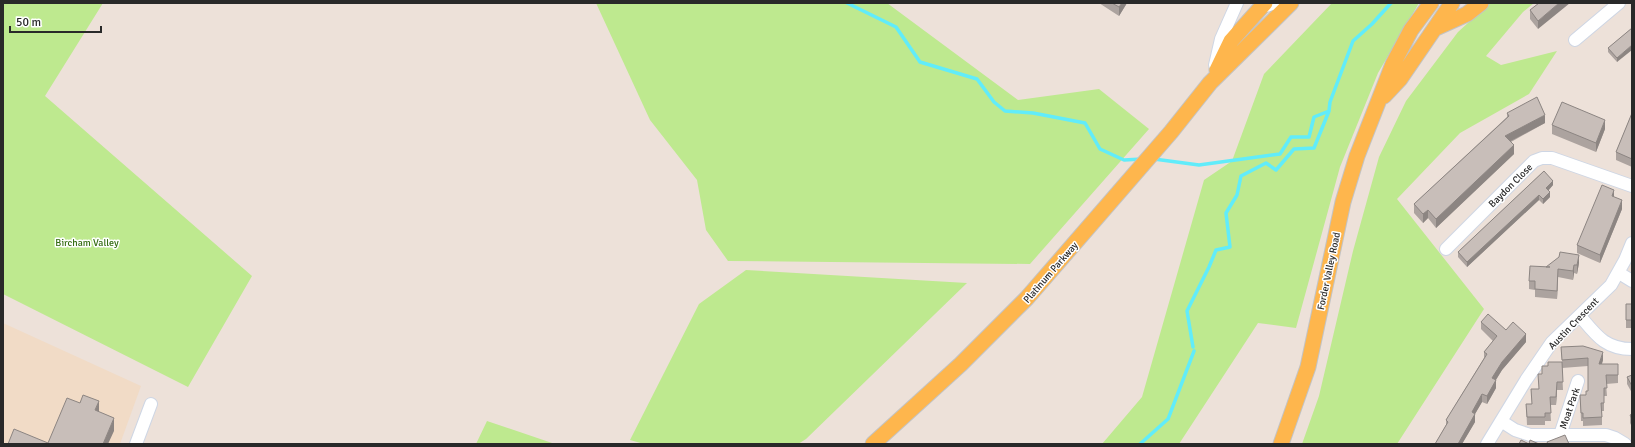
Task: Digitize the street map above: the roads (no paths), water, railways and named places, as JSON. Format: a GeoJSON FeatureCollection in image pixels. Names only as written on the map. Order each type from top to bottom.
{"type":"FeatureCollection","features":[{"type":"Feature","properties":{"kind":"main road","name":"Platinum Parkway"},"geometry":{"type":"LineString","coordinates":[[1210,83],[1231,41],[1268,3]]}},
{"type":"Feature","properties":{"kind":"main road","name":"Platinum Parkway"},"geometry":{"type":"LineString","coordinates":[[873,444],[961,364],[1027,298],[1194,104],[1210,83],[1291,3]]}},
{"type":"Feature","properties":{"kind":"main road"},"geometry":{"type":"LineString","coordinates":[[1411,30],[1417,3]]}},
{"type":"Feature","properties":{"kind":"main road","name":"Forder Valley Road"},"geometry":{"type":"LineString","coordinates":[[1280,444],[1308,367],[1343,202],[1357,156],[1393,64],[1411,30],[1431,3]]}},
{"type":"Feature","properties":{"kind":"main road"},"geometry":{"type":"LineString","coordinates":[[1436,28],[1452,3]]}},
{"type":"Feature","properties":{"kind":"main road"},"geometry":{"type":"LineString","coordinates":[[1436,28],[1467,14],[1481,3]]}},
{"type":"Feature","properties":{"kind":"main road","name":"Forder Valley Road"},"geometry":{"type":"LineString","coordinates":[[1380,100],[1400,79],[1436,28]]}},
{"type":"Feature","properties":{"kind":"street"},"geometry":{"type":"LineString","coordinates":[[1210,83],[1221,39],[1237,3]]}},
{"type":"Feature","properties":{"kind":"street"},"geometry":{"type":"LineString","coordinates":[[1575,40],[1619,3]]}},
{"type":"Feature","properties":{"kind":"street","name":"Baydon Close"},"geometry":{"type":"LineString","coordinates":[[1446,249],[1534,161],[1552,158],[1632,186]]}},
{"type":"Feature","properties":{"kind":"street","name":"Austin Crescent"},"geometry":{"type":"LineString","coordinates":[[1487,444],[1552,342],[1611,285],[1619,273],[1632,243]]}},
{"type":"Feature","properties":{"kind":"street"},"geometry":{"type":"LineString","coordinates":[[1619,273],[1632,281]]}},
{"type":"Feature","properties":{"kind":"street"},"geometry":{"type":"LineString","coordinates":[[1580,316],[1607,345],[1620,349],[1632,348]]}},
{"type":"Feature","properties":{"kind":"street","name":"Moat Park"},"geometry":{"type":"LineString","coordinates":[[1560,435],[1578,381]]}},
{"type":"Feature","properties":{"kind":"street"},"geometry":{"type":"LineString","coordinates":[[136,444],[151,404]]}},
{"type":"Feature","properties":{"kind":"street"},"geometry":{"type":"LineString","coordinates":[[1501,421],[1515,430],[1530,435],[1606,435],[1625,444]]}},
{"type":"Feature","properties":{"kind":"waterway"},"geometry":{"type":"LineString","coordinates":[[847,3],[896,27],[920,62],[977,79],[994,102],[1005,111],[1033,113],[1085,123],[1100,149],[1124,160],[1142,159]]}},
{"type":"Feature","properties":{"kind":"waterway"},"geometry":{"type":"LineString","coordinates":[[1193,347],[1187,311],[1216,250],[1230,247],[1226,213],[1237,195],[1241,176],[1266,163],[1276,170],[1294,149],[1314,148],[1329,111],[1330,102],[1353,41],[1372,24],[1391,3]]}},
{"type":"Feature","properties":{"kind":"waterway"},"geometry":{"type":"LineString","coordinates":[[1154,159],[1199,165],[1280,154],[1291,137],[1309,137],[1314,117],[1329,111]]}},
{"type":"Feature","properties":{"kind":"waterway"},"geometry":{"type":"LineString","coordinates":[[1140,444],[1168,419],[1194,351]]}},
{"type":"Feature","properties":{"kind":"park label","name":"Bircham Valley"},"geometry":{"type":"Point","coordinates":[87,242]}}]}
